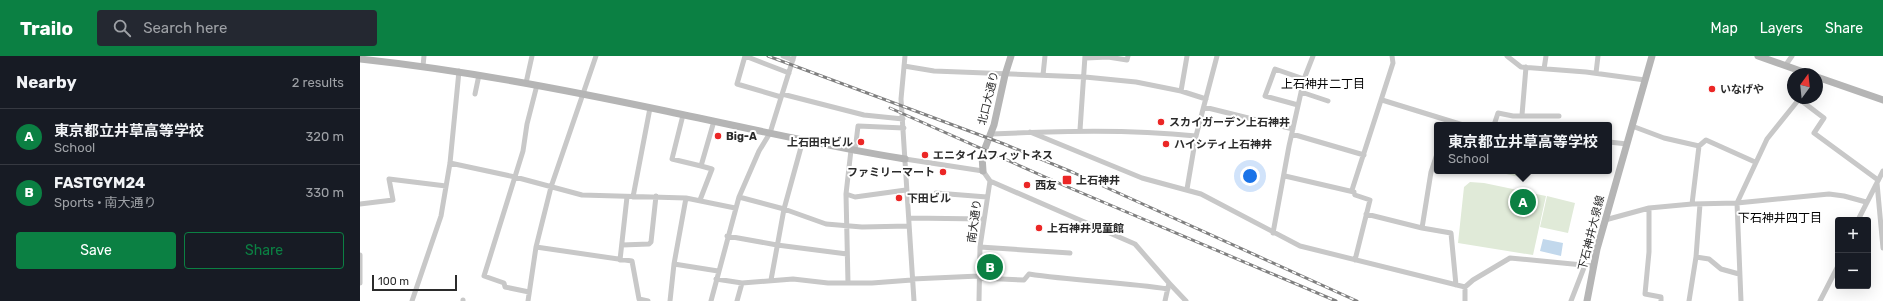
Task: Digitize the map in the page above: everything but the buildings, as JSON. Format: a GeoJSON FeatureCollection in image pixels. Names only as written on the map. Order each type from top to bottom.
{"type":"FeatureCollection","features":[{"type":"Feature","properties":{"kind":"street"},"geometry":{"type":"LineString","coordinates":[[423,66],[424,56]]}},
{"type":"Feature","properties":{"kind":"street"},"geometry":{"type":"LineString","coordinates":[[526,83],[532,56]]}},
{"type":"Feature","properties":{"kind":"street"},"geometry":{"type":"LineString","coordinates":[[528,301],[536,247],[551,187],[596,56]]}},
{"type":"Feature","properties":{"kind":"street"},"geometry":{"type":"LineString","coordinates":[[789,73],[745,56],[737,84],[864,116],[903,119]]}},
{"type":"Feature","properties":{"kind":"street"},"geometry":{"type":"LineString","coordinates":[[710,301],[735,208],[759,151],[770,133],[794,58],[783,56]]}},
{"type":"Feature","properties":{"kind":"street"},"geometry":{"type":"LineString","coordinates":[[905,56],[901,99],[914,301]]}},
{"type":"Feature","properties":{"kind":"street","name":"北口大通り"},"geometry":{"type":"LineString","coordinates":[[983,171],[982,156],[991,134],[1005,74],[1011,56]]}},
{"type":"Feature","properties":{"kind":"street"},"geometry":{"type":"LineString","coordinates":[[1043,75],[1045,56]]}},
{"type":"Feature","properties":{"kind":"street"},"geometry":{"type":"LineString","coordinates":[[1080,130],[1086,57],[1108,57],[1127,60],[1128,56]]}},
{"type":"Feature","properties":{"kind":"street"},"geometry":{"type":"LineString","coordinates":[[1181,91],[1187,56]]}},
{"type":"Feature","properties":{"kind":"street"},"geometry":{"type":"LineString","coordinates":[[1187,189],[1196,136],[1217,56]]}},
{"type":"Feature","properties":{"kind":"street"},"geometry":{"type":"LineString","coordinates":[[1273,233],[1292,132],[1304,79],[1312,56]]}},
{"type":"Feature","properties":{"kind":"street"},"geometry":{"type":"LineString","coordinates":[[1354,260],[1370,200],[1355,195],[1352,190],[1382,100],[1393,63],[1392,56]]}},
{"type":"Feature","properties":{"kind":"street"},"geometry":{"type":"LineString","coordinates":[[1507,56],[1521,67],[1596,73],[1646,80]]}},
{"type":"Feature","properties":{"kind":"street"},"geometry":{"type":"LineString","coordinates":[[1544,69],[1546,56]]}},
{"type":"Feature","properties":{"kind":"street"},"geometry":{"type":"LineString","coordinates":[[1596,73],[1598,56]]}},
{"type":"Feature","properties":{"kind":"street","name":"下石神井大泉線"},"geometry":{"type":"LineString","coordinates":[[1587,301],[1593,266],[1605,220],[1652,56]]}},
{"type":"Feature","properties":{"kind":"street"},"geometry":{"type":"LineString","coordinates":[[1758,56],[1775,59],[1790,68]]}},
{"type":"Feature","properties":{"kind":"street"},"geometry":{"type":"LineString","coordinates":[[1785,66],[1792,56]]}},
{"type":"Feature","properties":{"kind":"street"},"geometry":{"type":"LineString","coordinates":[[360,59],[459,71],[526,83],[853,150],[983,171],[990,182],[1135,244],[1169,286],[1186,301]]}},
{"type":"Feature","properties":{"kind":"street"},"geometry":{"type":"LineString","coordinates":[[904,66],[934,71],[1084,77],[1136,82],[1181,91],[1206,99]]}},
{"type":"Feature","properties":{"kind":"street"},"geometry":{"type":"LineString","coordinates":[[1522,115],[1526,67]]}},
{"type":"Feature","properties":{"kind":"street"},"geometry":{"type":"LineString","coordinates":[[1298,105],[1265,96],[1275,69],[1304,79]]}},
{"type":"Feature","properties":{"kind":"street"},"geometry":{"type":"LineString","coordinates":[[412,301],[441,216],[450,163],[459,71]]}},
{"type":"Feature","properties":{"kind":"street"},"geometry":{"type":"LineString","coordinates":[[475,94],[478,75]]}},
{"type":"Feature","properties":{"kind":"street"},"geometry":{"type":"LineString","coordinates":[[1823,79],[1883,100]]}},
{"type":"Feature","properties":{"kind":"street"},"geometry":{"type":"LineString","coordinates":[[529,292],[505,286],[504,283],[484,276],[523,151],[527,124],[537,85]]}},
{"type":"Feature","properties":{"kind":"street"},"geometry":{"type":"LineString","coordinates":[[1301,92],[1328,101]]}},
{"type":"Feature","properties":{"kind":"street"},"geometry":{"type":"LineString","coordinates":[[1382,100],[1448,122]]}},
{"type":"Feature","properties":{"kind":"street"},"geometry":{"type":"LineString","coordinates":[[1741,301],[1737,203],[1767,139],[1796,104]]}},
{"type":"Feature","properties":{"kind":"street"},"geometry":{"type":"LineString","coordinates":[[1806,104],[1824,118],[1814,133],[1877,182],[1883,248]]}},
{"type":"Feature","properties":{"kind":"street"},"geometry":{"type":"LineString","coordinates":[[1204,107],[1292,132],[1364,155]]}},
{"type":"Feature","properties":{"kind":"street"},"geometry":{"type":"LineString","coordinates":[[633,197],[650,108]]}},
{"type":"Feature","properties":{"kind":"street"},"geometry":{"type":"LineString","coordinates":[[1495,122],[1498,113],[1559,116]]}},
{"type":"Feature","properties":{"kind":"street"},"geometry":{"type":"LineString","coordinates":[[683,115],[672,159],[712,169],[700,200]]}},
{"type":"Feature","properties":{"kind":"street"},"geometry":{"type":"LineString","coordinates":[[701,166],[714,121]]}},
{"type":"Feature","properties":{"kind":"street"},"geometry":{"type":"LineString","coordinates":[[848,283],[846,194],[858,126],[904,128]]}},
{"type":"Feature","properties":{"kind":"street"},"geometry":{"type":"LineString","coordinates":[[1632,126],[1664,138],[1699,146]]}},
{"type":"Feature","properties":{"kind":"street"},"geometry":{"type":"LineString","coordinates":[[991,134],[1080,130],[1150,132],[1196,136]]}},
{"type":"Feature","properties":{"kind":"street"},"geometry":{"type":"LineString","coordinates":[[1030,132],[1142,178],[1187,189],[1229,207],[1273,233],[1307,248],[1465,287]]}},
{"type":"Feature","properties":{"kind":"street"},"geometry":{"type":"LineString","coordinates":[[771,280],[784,210],[803,140]]}},
{"type":"Feature","properties":{"kind":"street"},"geometry":{"type":"LineString","coordinates":[[1692,204],[1699,146],[1706,140],[1755,162]]}},
{"type":"Feature","properties":{"kind":"street"},"geometry":{"type":"LineString","coordinates":[[1612,142],[1627,144]]}},
{"type":"Feature","properties":{"kind":"street"},"geometry":{"type":"LineString","coordinates":[[450,163],[515,177],[582,195],[686,198],[735,208]]}},
{"type":"Feature","properties":{"kind":"street"},"geometry":{"type":"LineString","coordinates":[[1422,228],[1431,172],[1434,163]]}},
{"type":"Feature","properties":{"kind":"street"},"geometry":{"type":"LineString","coordinates":[[1859,217],[1883,171]]}},
{"type":"Feature","properties":{"kind":"street"},"geometry":{"type":"LineString","coordinates":[[1284,176],[1354,192]]}},
{"type":"Feature","properties":{"kind":"street"},"geometry":{"type":"LineString","coordinates":[[360,204],[393,200],[389,179],[446,186]]}},
{"type":"Feature","properties":{"kind":"street","name":"南大通り"},"geometry":{"type":"LineString","coordinates":[[979,301],[980,247],[990,182]]}},
{"type":"Feature","properties":{"kind":"street"},"geometry":{"type":"LineString","coordinates":[[846,194],[855,197],[906,190]]}},
{"type":"Feature","properties":{"kind":"street"},"geometry":{"type":"LineString","coordinates":[[936,193],[987,197]]}},
{"type":"Feature","properties":{"kind":"street"},"geometry":{"type":"LineString","coordinates":[[1605,220],[1649,208],[1692,204],[1737,203],[1829,194],[1844,196],[1866,202]]}},
{"type":"Feature","properties":{"kind":"street"},"geometry":{"type":"LineString","coordinates":[[622,245],[649,244],[651,242],[656,196]]}},
{"type":"Feature","properties":{"kind":"street"},"geometry":{"type":"LineString","coordinates":[[620,260],[627,197]]}},
{"type":"Feature","properties":{"kind":"street"},"geometry":{"type":"LineString","coordinates":[[739,197],[826,224],[846,226],[909,226]]}},
{"type":"Feature","properties":{"kind":"street"},"geometry":{"type":"LineString","coordinates":[[670,301],[674,264],[686,198]]}},
{"type":"Feature","properties":{"kind":"street"},"geometry":{"type":"LineString","coordinates":[[1689,301],[1696,257],[1700,204]]}},
{"type":"Feature","properties":{"kind":"street"},"geometry":{"type":"LineString","coordinates":[[1649,208],[1649,252],[1646,294],[1661,297],[1661,301]]}},
{"type":"Feature","properties":{"kind":"street"},"geometry":{"type":"LineString","coordinates":[[1366,214],[1422,228],[1452,233],[1456,285]]}},
{"type":"Feature","properties":{"kind":"street"},"geometry":{"type":"LineString","coordinates":[[909,218],[984,219]]}},
{"type":"Feature","properties":{"kind":"street"},"geometry":{"type":"LineString","coordinates":[[727,236],[777,245],[847,254]]}},
{"type":"Feature","properties":{"kind":"street"},"geometry":{"type":"LineString","coordinates":[[536,247],[632,261],[639,299],[648,301]]}},
{"type":"Feature","properties":{"kind":"street"},"geometry":{"type":"LineString","coordinates":[[980,247],[1070,253]]}},
{"type":"Feature","properties":{"kind":"street"},"geometry":{"type":"LineString","coordinates":[[360,255],[360,283]]}},
{"type":"Feature","properties":{"kind":"street"},"geometry":{"type":"LineString","coordinates":[[1696,257],[1709,259],[1721,269],[1739,274]]}},
{"type":"Feature","properties":{"kind":"street"},"geometry":{"type":"LineString","coordinates":[[1465,301],[1465,287],[1472,280],[1510,258],[1593,266]]}},
{"type":"Feature","properties":{"kind":"street"},"geometry":{"type":"LineString","coordinates":[[674,264],[718,271]]}},
{"type":"Feature","properties":{"kind":"street"},"geometry":{"type":"LineString","coordinates":[[1571,301],[1585,265]]}},
{"type":"Feature","properties":{"kind":"street"},"geometry":{"type":"LineString","coordinates":[[1820,301],[1835,272]]}},
{"type":"Feature","properties":{"kind":"street"},"geometry":{"type":"LineString","coordinates":[[716,279],[742,283],[793,279],[848,283],[872,283],[912,279],[979,277],[1024,280],[1029,274],[1062,279],[1169,286]]}},
{"type":"Feature","properties":{"kind":"street"},"geometry":{"type":"LineString","coordinates":[[737,301],[742,283]]}},
{"type":"Feature","properties":{"kind":"street"},"geometry":{"type":"LineString","coordinates":[[1166,301],[1169,286]]}},
{"type":"Feature","properties":{"kind":"green space"},"geometry":{"type":"Polygon","coordinates":[[[1506,174],[1525,174],[1524,178],[1506,174]]]}},
{"type":"Feature","properties":{"kind":"green space"},"geometry":{"type":"Polygon","coordinates":[[[1470,182],[1484,183],[1546,196],[1533,255],[1458,243],[1464,187],[1470,182]]]}},
{"type":"Feature","properties":{"kind":"green space"},"geometry":{"type":"Polygon","coordinates":[[[1547,196],[1575,203],[1568,233],[1540,227],[1547,196]]]}},
{"type":"Feature","properties":{"kind":"water"},"geometry":{"type":"Polygon","coordinates":[[[1543,239],[1563,243],[1561,256],[1540,251],[1543,239]]]}},
{"type":"Feature","properties":{"kind":"railway"},"geometry":{"type":"LineString","coordinates":[[768,56],[1004,144],[1072,172],[1357,301]]}},
{"type":"Feature","properties":{"kind":"railway"},"geometry":{"type":"LineString","coordinates":[[890,108],[1063,185],[1336,301]]}},
{"type":"Feature","properties":{"kind":"place","name":"いなげや"},"geometry":{"type":"Point","coordinates":[1712,89]}},
{"type":"Feature","properties":{"kind":"place","name":"スカイガーデン上石神井"},"geometry":{"type":"Point","coordinates":[1161,122]}},
{"type":"Feature","properties":{"kind":"place","name":"Big-A"},"geometry":{"type":"Point","coordinates":[718,136]}},
{"type":"Feature","properties":{"kind":"place","name":"上石田中ビル"},"geometry":{"type":"Point","coordinates":[861,142]}},
{"type":"Feature","properties":{"kind":"place","name":"ハイシティ上石神井"},"geometry":{"type":"Point","coordinates":[1166,144]}},
{"type":"Feature","properties":{"kind":"place","name":"エニタイムフィットネス"},"geometry":{"type":"Point","coordinates":[925,155]}},
{"type":"Feature","properties":{"kind":"place","name":"ファミリーマート"},"geometry":{"type":"Point","coordinates":[943,172]}},
{"type":"Feature","properties":{"kind":"place","name":"上石神井"},"geometry":{"type":"Point","coordinates":[1067,180]}},
{"type":"Feature","properties":{"kind":"place","name":"西友"},"geometry":{"type":"Point","coordinates":[1027,185]}},
{"type":"Feature","properties":{"kind":"place","name":"下田ビル"},"geometry":{"type":"Point","coordinates":[899,198]}},
{"type":"Feature","properties":{"kind":"place","name":"東京都立井草高等学校"},"geometry":{"type":"Point","coordinates":[1523,202]}},
{"type":"Feature","properties":{"kind":"place","name":"上石神井児童館"},"geometry":{"type":"Point","coordinates":[1039,228]}},
{"type":"Feature","properties":{"kind":"place","name":"FASTGYM24"},"geometry":{"type":"Point","coordinates":[990,267]}},
{"type":"Feature","properties":{"kind":"district","name":"上石神井二丁目"},"geometry":{"type":"Point","coordinates":[1323,84]}},
{"type":"Feature","properties":{"kind":"district","name":"下石神井四丁目"},"geometry":{"type":"Point","coordinates":[1780,218]}}]}
